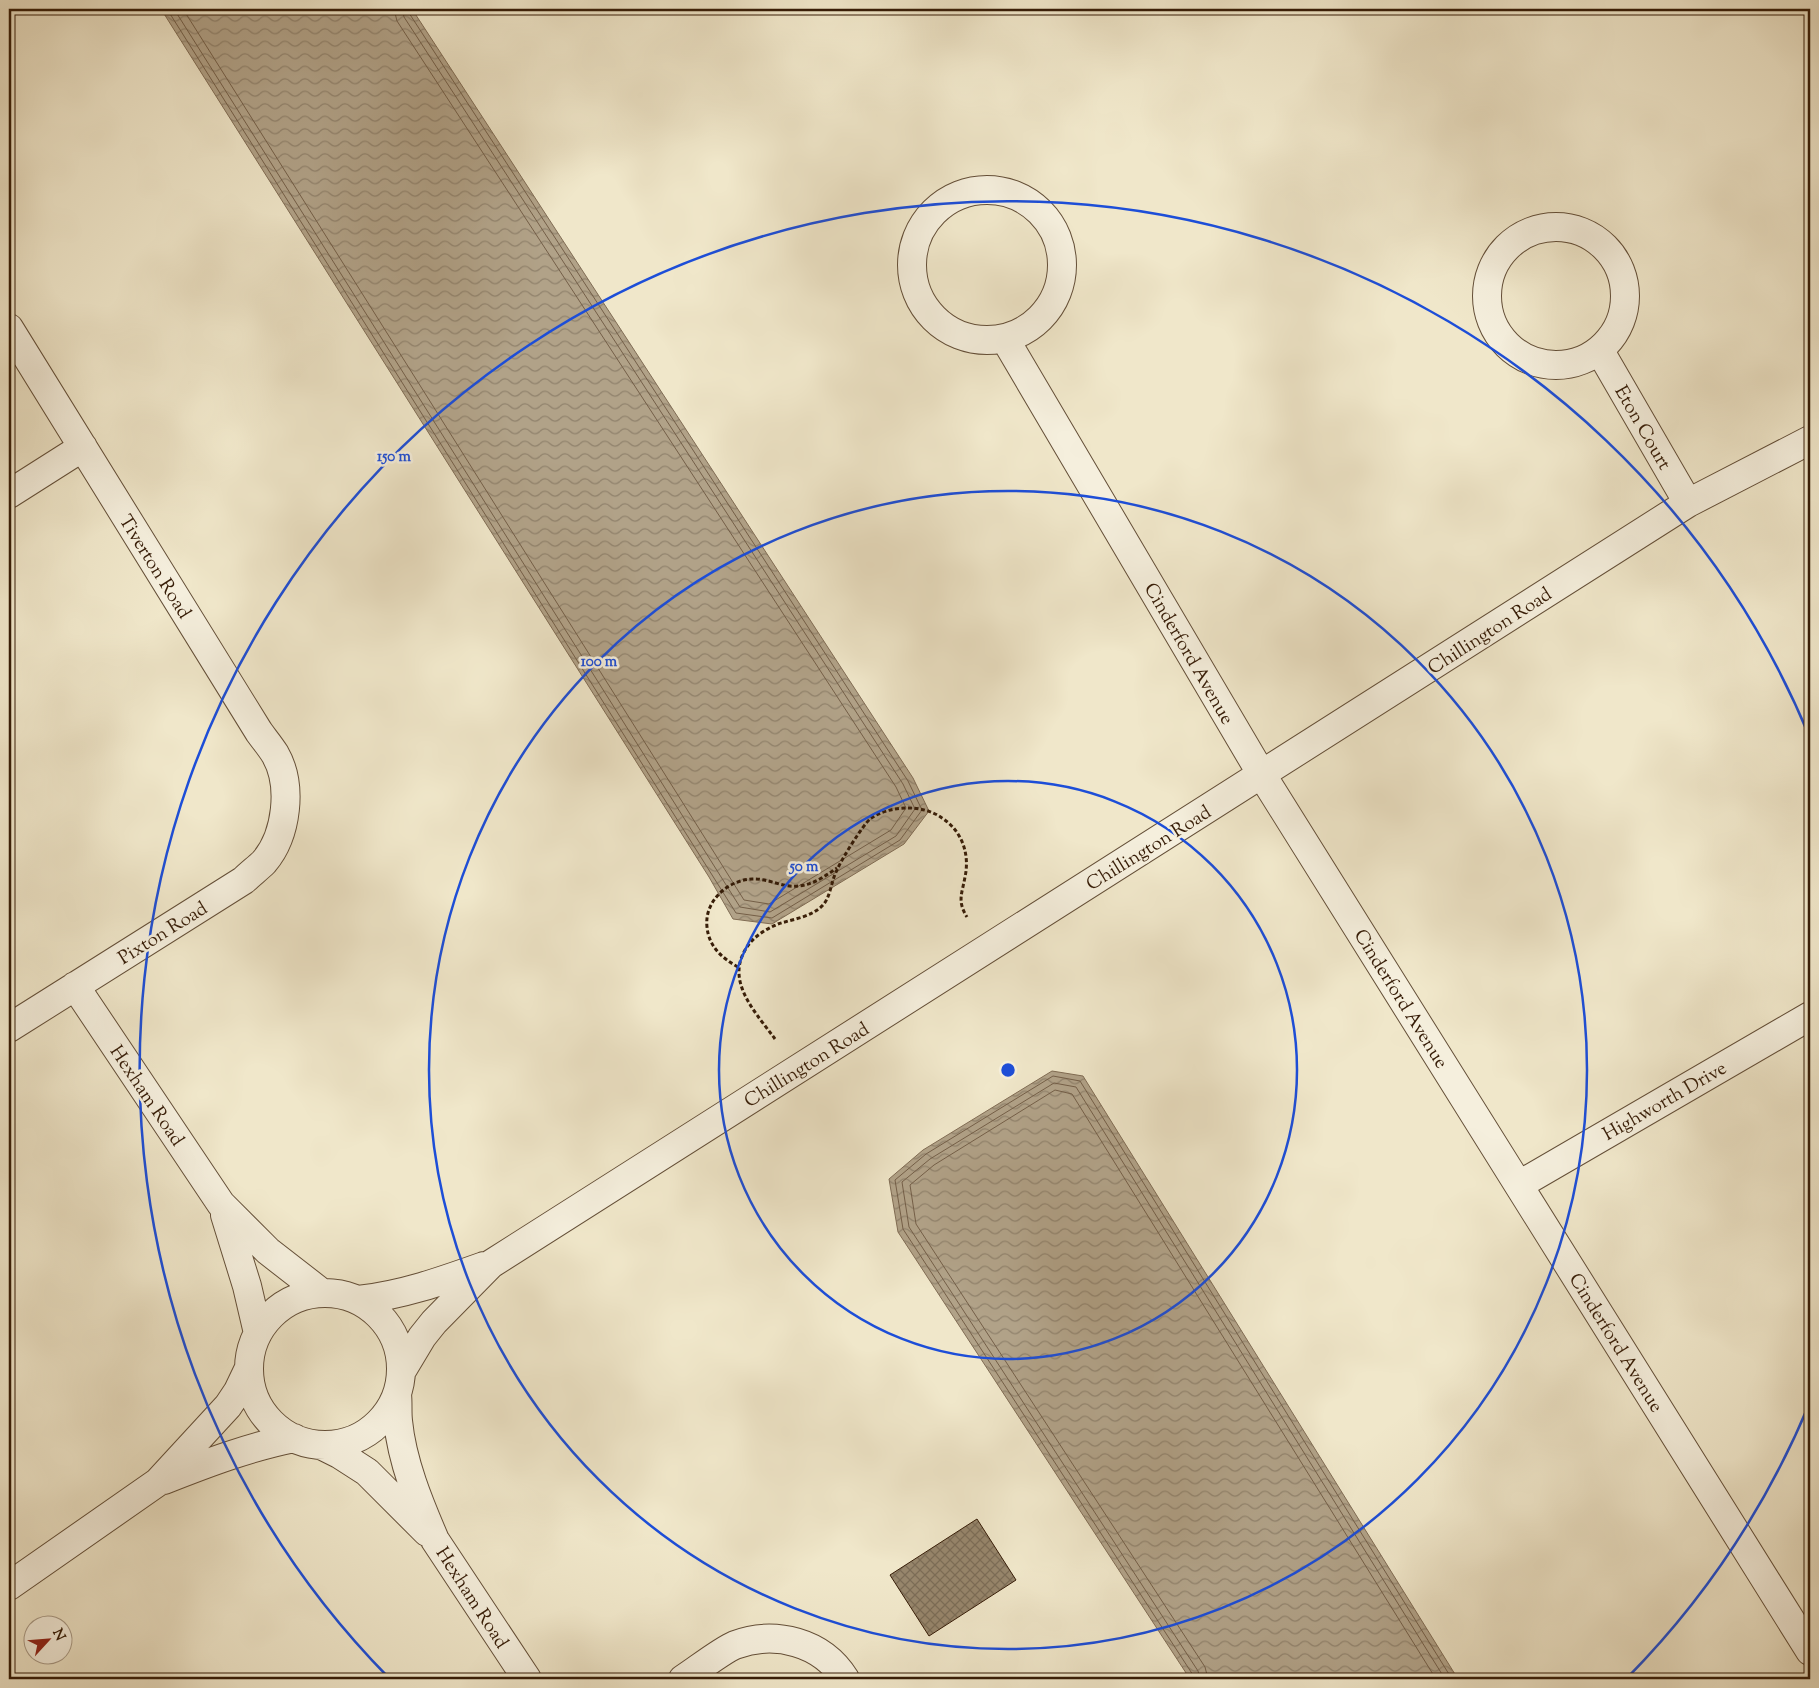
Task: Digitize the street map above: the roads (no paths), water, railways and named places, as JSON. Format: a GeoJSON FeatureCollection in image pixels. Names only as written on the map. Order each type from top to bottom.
{"type":"FeatureCollection","features":[{"type":"Feature","properties":{"kind":"street"},"geometry":{"type":"LineString","coordinates":[[982,190],[1006,192],[1029,203],[1047,219],[1059,242],[1063,266],[1058,291],[1047,312],[1028,329],[1005,339],[981,341],[956,334],[949,330],[935,320],[920,300],[912,277],[913,251],[921,228],[937,208],[958,195],[982,190]]}},
{"type":"Feature","properties":{"kind":"street"},"geometry":{"type":"LineString","coordinates":[[1550,227],[1573,228],[1593,237],[1609,252],[1620,271],[1625,292],[1624,307],[1614,334],[1600,351],[1579,362],[1555,366],[1531,362],[1511,350],[1496,331],[1487,308],[1487,284],[1495,261],[1510,243],[1529,232],[1550,227]]}},
{"type":"Feature","properties":{"kind":"street","name":"Tiverton Road"},"geometry":{"type":"LineString","coordinates":[[9,328],[259,732],[276,755],[284,782],[286,810]]}},
{"type":"Feature","properties":{"kind":"street","name":"Cinderford Avenue"},"geometry":{"type":"LineString","coordinates":[[1005,339],[1262,775],[1810,1651]]}},
{"type":"Feature","properties":{"kind":"street","name":"Eton Court"},"geometry":{"type":"LineString","coordinates":[[1600,351],[1688,503]]}},
{"type":"Feature","properties":{"kind":"street","name":"Chillington Road"},"geometry":{"type":"LineString","coordinates":[[399,1383],[422,1337],[449,1305],[490,1264],[1688,503],[1810,440]]}},
{"type":"Feature","properties":{"kind":"street"},"geometry":{"type":"LineString","coordinates":[[9,494],[83,447]]}},
{"type":"Feature","properties":{"kind":"street","name":"Pixton Road"},"geometry":{"type":"LineString","coordinates":[[9,1028],[244,880],[265,861],[279,837],[286,810]]}},
{"type":"Feature","properties":{"kind":"street","name":"Hexham Road"},"geometry":{"type":"LineString","coordinates":[[75,986],[221,1204],[268,1251],[322,1293]]}},
{"type":"Feature","properties":{"kind":"street","name":"Highworth Drive"},"geometry":{"type":"LineString","coordinates":[[1519,1185],[1810,1016]]}},
{"type":"Feature","properties":{"kind":"street","name":"Hexham Road"},"geometry":{"type":"LineString","coordinates":[[221,1204],[241,1264],[258,1333]]}},
{"type":"Feature","properties":{"kind":"street","name":"Chillington Road"},"geometry":{"type":"LineString","coordinates":[[358,1300],[385,1297],[410,1291],[490,1264]]}},
{"type":"Feature","properties":{"kind":"street"},"geometry":{"type":"LineString","coordinates":[[9,1586],[158,1482],[228,1406],[238,1392],[249,1368],[258,1333],[265,1322],[284,1304],[309,1294],[322,1293],[346,1295],[358,1300],[382,1318],[397,1343],[400,1358],[399,1383],[384,1418],[373,1428],[349,1441],[321,1445],[307,1443],[294,1438],[270,1421],[254,1396],[249,1368]]}},
{"type":"Feature","properties":{"kind":"street","name":"Hexham Road"},"geometry":{"type":"LineString","coordinates":[[399,1383],[398,1422],[406,1460],[435,1540],[527,1679]]}},
{"type":"Feature","properties":{"kind":"street"},"geometry":{"type":"LineString","coordinates":[[158,1482],[231,1454],[266,1443],[294,1438]]}},
{"type":"Feature","properties":{"kind":"street","name":"Hexham Road"},"geometry":{"type":"LineString","coordinates":[[321,1445],[367,1472],[435,1540]]}},
{"type":"Feature","properties":{"kind":"street"},"geometry":{"type":"LineString","coordinates":[[683,1679],[734,1645],[762,1638],[791,1640],[817,1651],[839,1670],[845,1679]]}},
{"type":"Feature","properties":{"kind":"water"},"geometry":{"type":"Polygon","coordinates":[[[161,9],[412,9],[913,778],[929,811],[904,844],[772,924],[733,919],[709,877],[161,9]]]}},
{"type":"Feature","properties":{"kind":"water"},"geometry":{"type":"Polygon","coordinates":[[[1052,1071],[1083,1076],[1458,1679],[1190,1679],[898,1232],[889,1179],[923,1150],[1052,1071]]]}}]}
